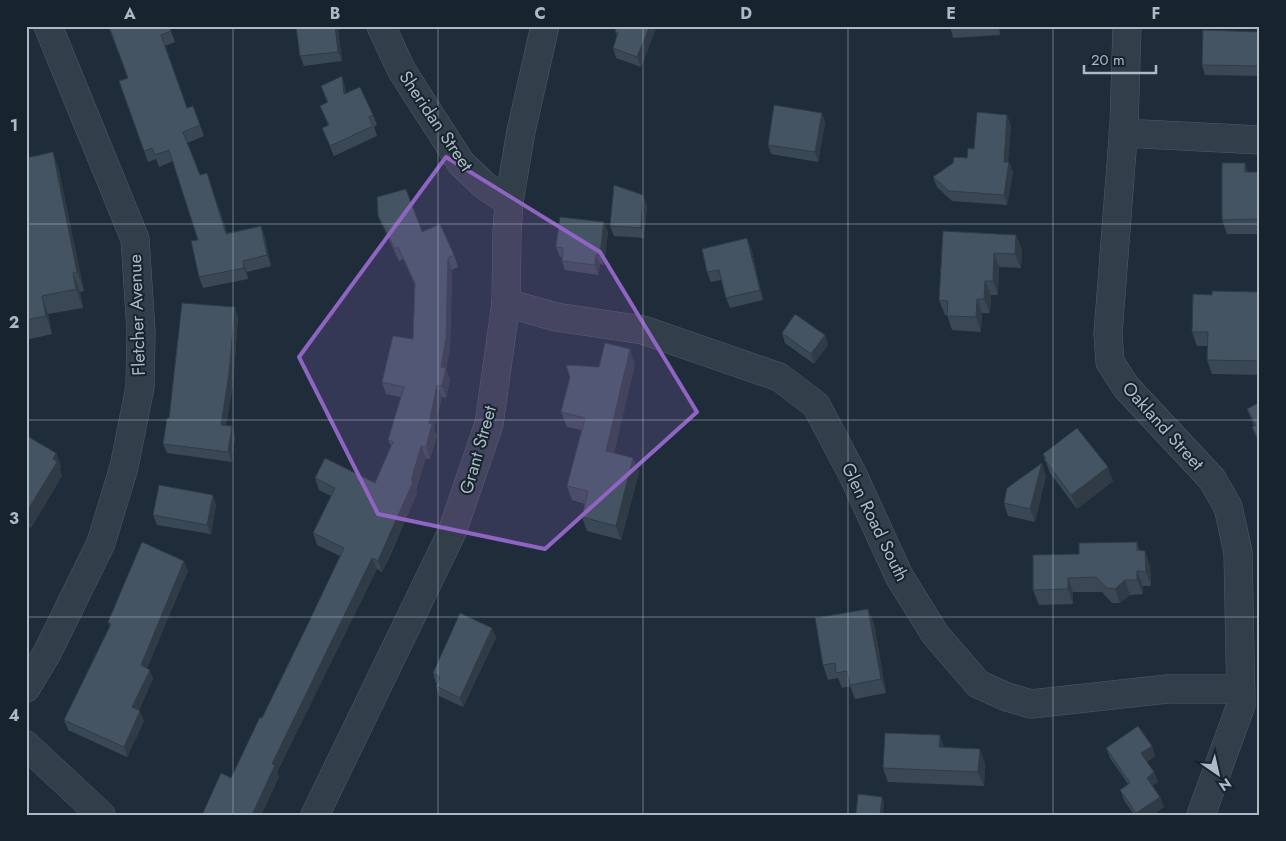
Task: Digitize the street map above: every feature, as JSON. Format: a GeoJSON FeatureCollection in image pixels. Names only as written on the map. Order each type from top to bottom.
{"type":"FeatureCollection","features":[{"type":"Feature","properties":{"kind":"street","name":"Fletcher Avenue"},"geometry":{"type":"LineString","coordinates":[[26,688],[47,653],[101,543],[124,467],[140,387],[141,331],[135,239],[48,26]]}},
{"type":"Feature","properties":{"kind":"street","name":"Sheridan Street"},"geometry":{"type":"LineString","coordinates":[[381,26],[402,71],[461,163],[485,186],[509,202]]}},
{"type":"Feature","properties":{"kind":"street","name":"Grant Street"},"geometry":{"type":"LineString","coordinates":[[315,815],[452,532],[489,424],[506,303],[509,202],[521,131],[546,26]]}},
{"type":"Feature","properties":{"kind":"street","name":"Oakland Street"},"geometry":{"type":"LineString","coordinates":[[1127,26],[1123,133],[1110,286],[1108,334],[1110,362],[1126,388],[1212,479],[1249,551],[1241,705],[1201,815]]}},
{"type":"Feature","properties":{"kind":"street"},"geometry":{"type":"LineString","coordinates":[[1123,133],[1260,140]]}},
{"type":"Feature","properties":{"kind":"street","name":"Glen Road South"},"geometry":{"type":"LineString","coordinates":[[506,303],[556,318],[643,330],[779,377],[816,405],[853,475],[899,576],[935,634],[978,684],[1007,697],[1031,704],[1167,689],[1242,689]]}},
{"type":"Feature","properties":{"kind":"street"},"geometry":{"type":"LineString","coordinates":[[26,745],[101,815]]}},
{"type":"Feature","properties":{"kind":"highlighted area"},"geometry":{"type":"Polygon","coordinates":[[[446,157],[600,252],[697,412],[545,549],[378,514],[299,357],[446,157]]]}},
{"type":"Feature","properties":{"kind":"building"},"geometry":{"type":"Polygon","coordinates":[[[109,26],[169,26],[171,31],[161,35],[187,108],[193,106],[200,125],[183,132],[200,175],[207,173],[226,234],[261,226],[267,255],[243,261],[244,268],[199,277],[191,241],[198,240],[169,150],[155,155],[152,148],[144,151],[119,81],[128,78],[109,26]]]}},
{"type":"Feature","properties":{"kind":"building"},"geometry":{"type":"Polygon","coordinates":[[[296,26],[335,26],[338,52],[300,56],[296,26]]]}},
{"type":"Feature","properties":{"kind":"building"},"geometry":{"type":"Polygon","coordinates":[[[617,26],[650,26],[637,57],[613,48],[618,33],[615,31],[617,26]]]}},
{"type":"Feature","properties":{"kind":"building"},"geometry":{"type":"Polygon","coordinates":[[[950,26],[983,26],[950,29],[950,26]]]}},
{"type":"Feature","properties":{"kind":"building"},"geometry":{"type":"Polygon","coordinates":[[[1203,30],[1260,32],[1260,66],[1202,65],[1203,30]]]}},
{"type":"Feature","properties":{"kind":"building"},"geometry":{"type":"Polygon","coordinates":[[[342,76],[344,94],[360,87],[373,115],[369,117],[373,126],[330,146],[322,128],[329,125],[320,106],[328,102],[321,86],[342,76]]]}},
{"type":"Feature","properties":{"kind":"building"},"geometry":{"type":"Polygon","coordinates":[[[774,105],[822,113],[815,152],[768,145],[774,105]]]}},
{"type":"Feature","properties":{"kind":"building"},"geometry":{"type":"Polygon","coordinates":[[[977,112],[1007,115],[1004,162],[1009,162],[1004,195],[949,191],[933,177],[953,163],[954,157],[967,158],[968,148],[974,149],[977,112]]]}},
{"type":"Feature","properties":{"kind":"building"},"geometry":{"type":"Polygon","coordinates":[[[53,152],[77,272],[73,273],[76,289],[42,296],[46,316],[26,320],[26,158],[53,152]]]}},
{"type":"Feature","properties":{"kind":"building"},"geometry":{"type":"Polygon","coordinates":[[[1222,163],[1245,163],[1245,172],[1260,172],[1260,219],[1222,220],[1222,163]]]}},
{"type":"Feature","properties":{"kind":"building"},"geometry":{"type":"Polygon","coordinates":[[[614,185],[643,195],[641,228],[610,226],[614,185]]]}},
{"type":"Feature","properties":{"kind":"building"},"geometry":{"type":"Polygon","coordinates":[[[406,189],[422,232],[440,224],[454,255],[448,258],[446,339],[441,367],[446,368],[442,386],[437,385],[429,423],[432,424],[426,447],[421,446],[411,481],[413,482],[378,561],[372,558],[272,764],[275,765],[252,815],[202,815],[221,773],[231,778],[344,548],[313,533],[335,488],[315,478],[325,458],[375,483],[393,442],[388,440],[404,387],[382,382],[393,336],[413,339],[415,283],[398,247],[395,249],[378,216],[377,197],[406,189]]]}},
{"type":"Feature","properties":{"kind":"building"},"geometry":{"type":"Polygon","coordinates":[[[560,217],[604,222],[600,255],[596,255],[595,265],[562,261],[563,248],[556,247],[560,217]]]}},
{"type":"Feature","properties":{"kind":"building"},"geometry":{"type":"Polygon","coordinates":[[[943,231],[1016,235],[1015,254],[994,253],[993,281],[985,281],[984,299],[977,299],[976,317],[947,316],[948,301],[939,300],[943,231]]]}},
{"type":"Feature","properties":{"kind":"building"},"geometry":{"type":"Polygon","coordinates":[[[747,238],[760,290],[726,298],[719,270],[707,272],[702,249],[747,238]]]}},
{"type":"Feature","properties":{"kind":"building"},"geometry":{"type":"Polygon","coordinates":[[[1212,291],[1260,292],[1260,361],[1207,360],[1208,332],[1192,332],[1193,294],[1212,295],[1212,291]]]}},
{"type":"Feature","properties":{"kind":"building"},"geometry":{"type":"Polygon","coordinates":[[[182,303],[235,307],[229,374],[221,425],[232,426],[228,452],[163,444],[167,418],[169,418],[182,303]]]}},
{"type":"Feature","properties":{"kind":"building"},"geometry":{"type":"Polygon","coordinates":[[[795,314],[825,335],[811,354],[782,333],[795,314]]]}},
{"type":"Feature","properties":{"kind":"building"},"geometry":{"type":"Polygon","coordinates":[[[605,343],[630,349],[606,451],[633,458],[616,526],[582,517],[588,491],[567,486],[585,418],[561,412],[570,377],[566,365],[599,367],[605,343]]]}},
{"type":"Feature","properties":{"kind":"building"},"geometry":{"type":"Polygon","coordinates":[[[1260,402],[1260,442],[1252,427],[1256,425],[1247,409],[1260,402]]]}},
{"type":"Feature","properties":{"kind":"building"},"geometry":{"type":"Polygon","coordinates":[[[1077,428],[1108,467],[1071,495],[1044,459],[1046,458],[1043,454],[1077,428]]]}},
{"type":"Feature","properties":{"kind":"building"},"geometry":{"type":"Polygon","coordinates":[[[27,436],[56,453],[53,459],[57,462],[26,513],[27,436]]]}},
{"type":"Feature","properties":{"kind":"building"},"geometry":{"type":"Polygon","coordinates":[[[1042,463],[1030,509],[1004,503],[1007,488],[1042,463]]]}},
{"type":"Feature","properties":{"kind":"building"},"geometry":{"type":"Polygon","coordinates":[[[159,485],[213,495],[207,525],[153,515],[159,485]]]}},
{"type":"Feature","properties":{"kind":"building"},"geometry":{"type":"Polygon","coordinates":[[[142,542],[184,561],[141,665],[150,670],[132,707],[140,711],[124,747],[64,720],[111,624],[108,622],[142,542]]]}},
{"type":"Feature","properties":{"kind":"building"},"geometry":{"type":"Polygon","coordinates":[[[1137,542],[1137,550],[1145,551],[1146,572],[1137,571],[1137,580],[1125,580],[1115,589],[1107,588],[1096,577],[1068,578],[1068,589],[1033,590],[1033,555],[1079,554],[1079,543],[1137,542]]]}},
{"type":"Feature","properties":{"kind":"building"},"geometry":{"type":"Polygon","coordinates":[[[868,609],[881,679],[850,685],[847,671],[836,673],[835,663],[823,665],[815,618],[868,609]]]}},
{"type":"Feature","properties":{"kind":"building"},"geometry":{"type":"Polygon","coordinates":[[[460,613],[492,628],[460,698],[436,686],[440,677],[433,673],[460,613]]]}},
{"type":"Feature","properties":{"kind":"building"},"geometry":{"type":"Polygon","coordinates":[[[1138,726],[1152,746],[1141,753],[1154,772],[1147,778],[1160,797],[1136,813],[1120,790],[1130,783],[1106,748],[1138,726]]]}},
{"type":"Feature","properties":{"kind":"building"},"geometry":{"type":"Polygon","coordinates":[[[885,733],[940,735],[939,747],[980,749],[978,772],[883,768],[885,733]]]}},
{"type":"Feature","properties":{"kind":"building"},"geometry":{"type":"Polygon","coordinates":[[[858,794],[882,797],[880,815],[856,815],[858,794]]]}}]}
